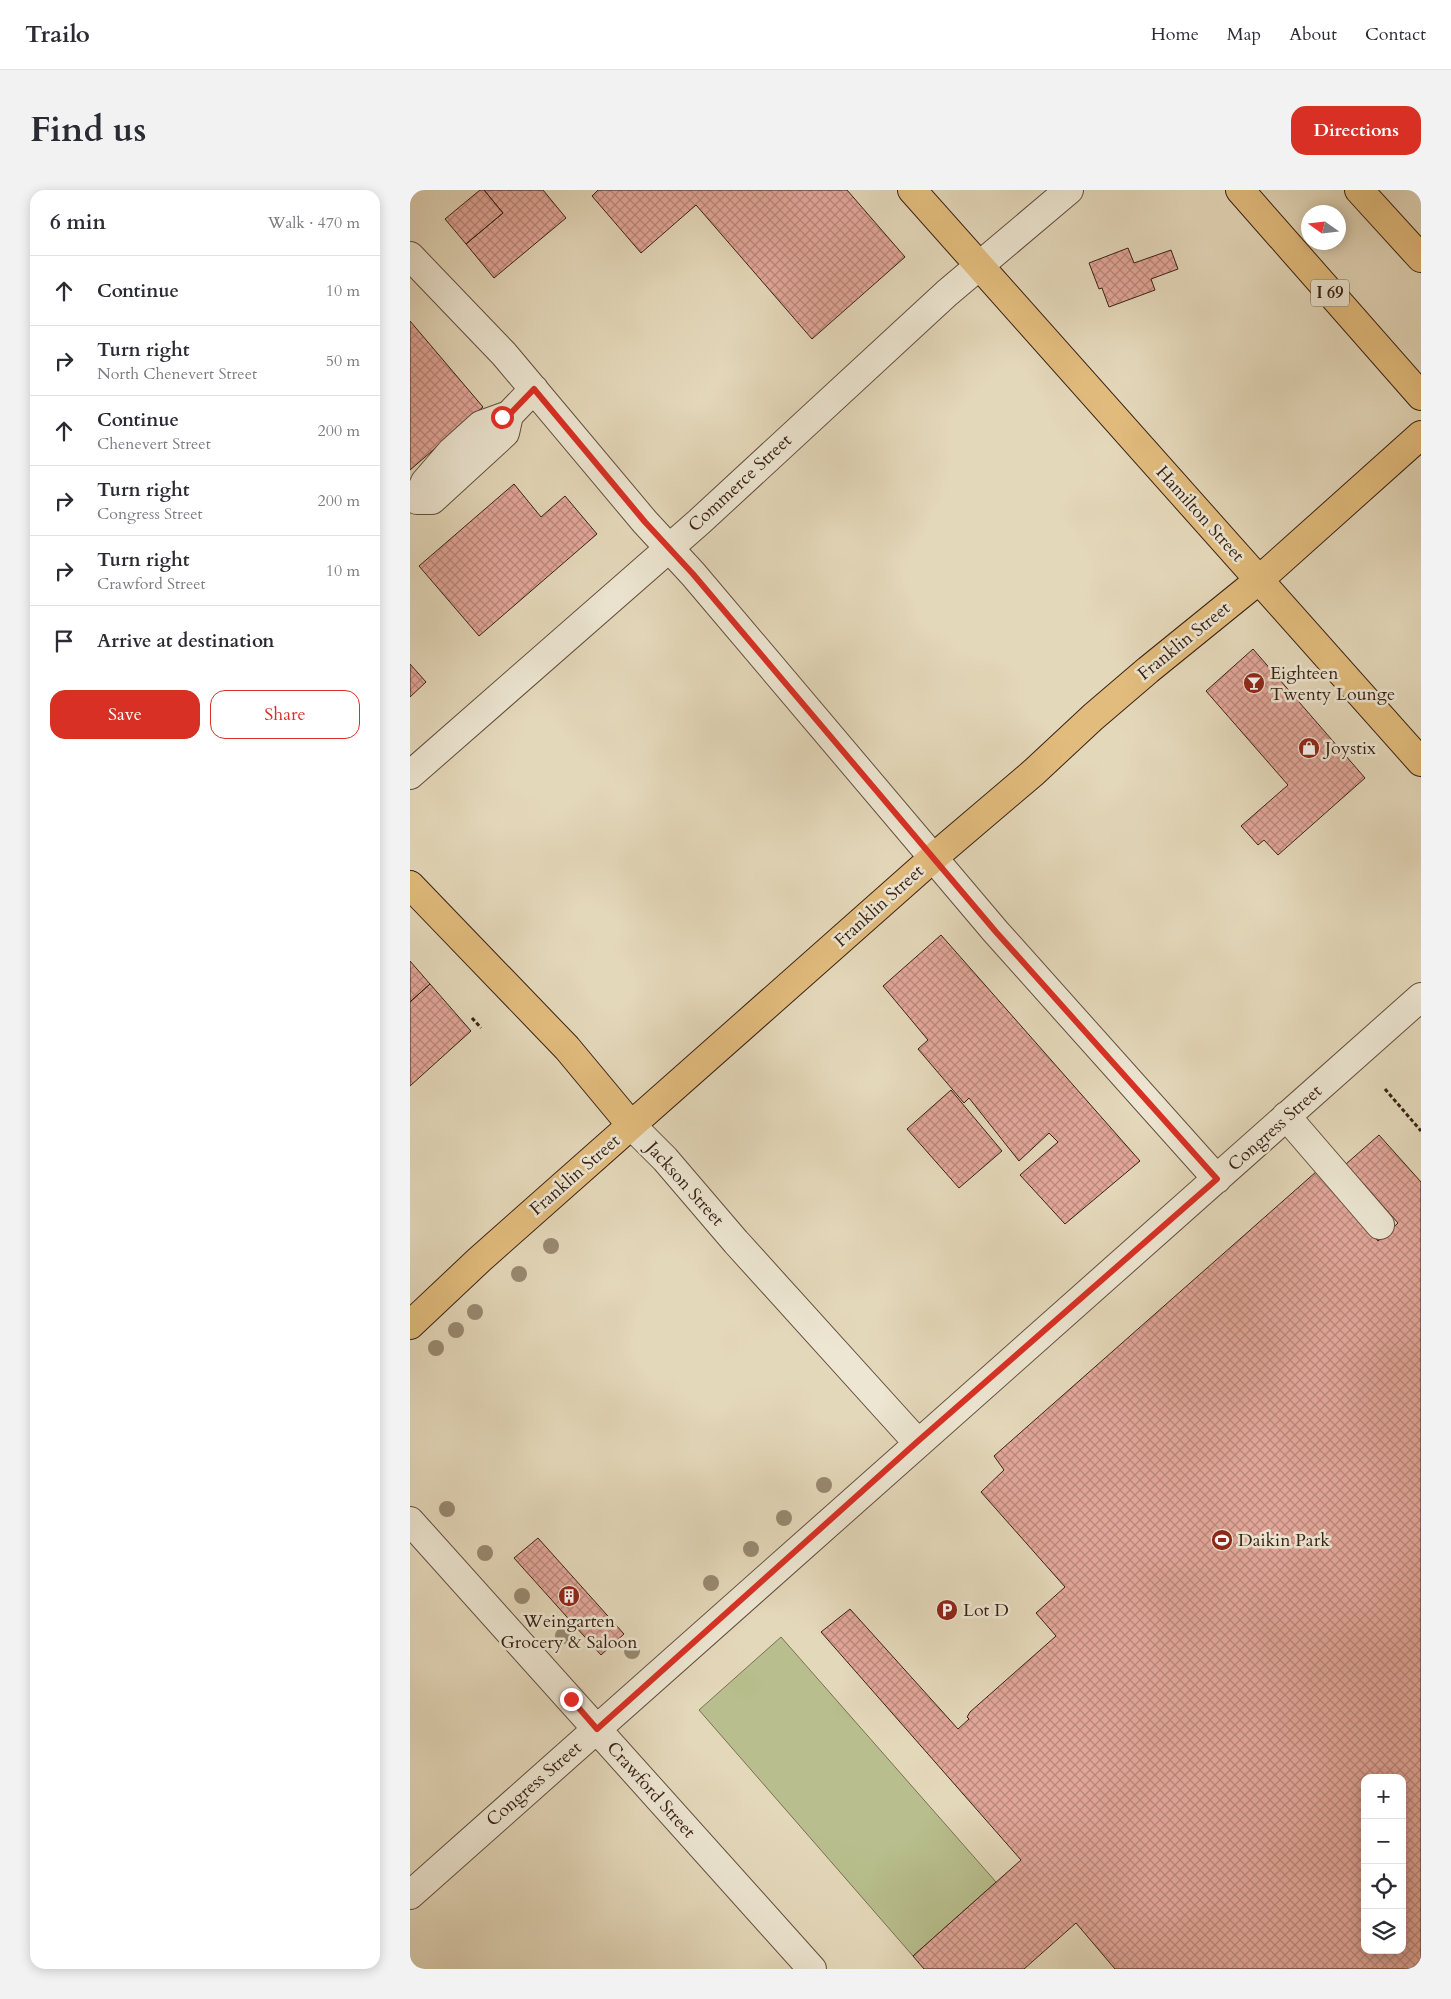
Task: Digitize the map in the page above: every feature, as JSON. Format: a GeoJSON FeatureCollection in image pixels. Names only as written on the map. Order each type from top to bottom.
{"type":"FeatureCollection","features":[{"type":"Feature","properties":{"kind":"main road","name":"Hamilton Street"},"geometry":{"type":"LineString","coordinates":[[912,190],[1421,762]]}},
{"type":"Feature","properties":{"kind":"main road","name":"I 69"},"geometry":{"type":"LineString","coordinates":[[1240,190],[1421,396]]}},
{"type":"Feature","properties":{"kind":"main road"},"geometry":{"type":"LineString","coordinates":[[1360,190],[1421,258]]}},
{"type":"Feature","properties":{"kind":"main road","name":"Franklin Street"},"geometry":{"type":"LineString","coordinates":[[410,1325],[475,1264],[933,858],[1034,772],[1148,670],[1259,580],[1421,435]]}},
{"type":"Feature","properties":{"kind":"main road","name":"Jackson Street"},"geometry":{"type":"LineString","coordinates":[[410,885],[567,1048],[631,1125]]}},
{"type":"Feature","properties":{"kind":"street","name":"Commerce Street"},"geometry":{"type":"LineString","coordinates":[[410,775],[669,548],[947,293],[1068,190]]}},
{"type":"Feature","properties":{"kind":"street"},"geometry":{"type":"LineString","coordinates":[[410,256],[504,354],[996,932],[1217,1179]]}},
{"type":"Feature","properties":{"kind":"street"},"geometry":{"type":"LineString","coordinates":[[413,502],[433,472],[473,432],[481,425],[509,415],[534,389]]}},
{"type":"Feature","properties":{"kind":"street","name":"Congress Street"},"geometry":{"type":"LineString","coordinates":[[410,1895],[917,1442],[1421,997]]}},
{"type":"Feature","properties":{"kind":"street"},"geometry":{"type":"LineString","coordinates":[[1286,1116],[1380,1226]]}},
{"type":"Feature","properties":{"kind":"street","name":"Jackson Street"},"geometry":{"type":"LineString","coordinates":[[631,1125],[665,1159],[736,1242],[917,1442]]}},
{"type":"Feature","properties":{"kind":"street","name":"Crawford Street"},"geometry":{"type":"LineString","coordinates":[[410,1520],[812,1969]]}},
{"type":"Feature","properties":{"kind":"path"},"geometry":{"type":"LineString","coordinates":[[472,1018],[481,1028]]}},
{"type":"Feature","properties":{"kind":"path"},"geometry":{"type":"LineString","coordinates":[[1385,1089],[1421,1131]]}},
{"type":"Feature","properties":{"kind":"green space"},"geometry":{"type":"Polygon","coordinates":[[[781,1637],[996,1882],[913,1956],[699,1710],[781,1637]]]}},
{"type":"Feature","properties":{"kind":"building"},"geometry":{"type":"Polygon","coordinates":[[[480,190],[484,190],[503,213],[466,244],[445,219],[480,190]]]}},
{"type":"Feature","properties":{"kind":"building"},"geometry":{"type":"Polygon","coordinates":[[[484,190],[543,190],[566,218],[494,278],[466,244],[503,213],[484,190]]]}},
{"type":"Feature","properties":{"kind":"building"},"geometry":{"type":"Polygon","coordinates":[[[598,190],[847,190],[905,257],[812,339],[696,205],[641,253],[592,196],[598,190]]]}},
{"type":"Feature","properties":{"kind":"building"},"geometry":{"type":"Polygon","coordinates":[[[1128,248],[1134,263],[1171,250],[1178,269],[1151,279],[1155,290],[1109,307],[1102,288],[1099,289],[1089,263],[1128,248]]]}},
{"type":"Feature","properties":{"kind":"building"},"geometry":{"type":"Polygon","coordinates":[[[410,321],[483,407],[410,470],[410,321]]]}},
{"type":"Feature","properties":{"kind":"building"},"geometry":{"type":"Polygon","coordinates":[[[514,484],[541,517],[565,496],[597,534],[479,636],[419,566],[514,484]]]}},
{"type":"Feature","properties":{"kind":"building"},"geometry":{"type":"Polygon","coordinates":[[[1253,649],[1365,778],[1278,855],[1264,840],[1258,845],[1241,826],[1288,785],[1206,691],[1253,649]]]}},
{"type":"Feature","properties":{"kind":"building"},"geometry":{"type":"Polygon","coordinates":[[[410,664],[426,682],[410,697],[410,664]]]}},
{"type":"Feature","properties":{"kind":"building"},"geometry":{"type":"Polygon","coordinates":[[[941,935],[1140,1161],[1065,1224],[1020,1175],[1058,1142],[1049,1133],[1019,1161],[969,1098],[964,1103],[918,1049],[928,1040],[883,986],[941,935]]]}},
{"type":"Feature","properties":{"kind":"building"},"geometry":{"type":"Polygon","coordinates":[[[410,961],[430,984],[410,1002],[410,961]]]}},
{"type":"Feature","properties":{"kind":"building"},"geometry":{"type":"Polygon","coordinates":[[[430,984],[471,1031],[410,1086],[410,1002],[430,984]]]}},
{"type":"Feature","properties":{"kind":"building"},"geometry":{"type":"Polygon","coordinates":[[[951,1090],[1002,1151],[959,1188],[907,1129],[951,1090]]]}},
{"type":"Feature","properties":{"kind":"building","name":"Daikin Park"},"geometry":{"type":"Polygon","coordinates":[[[1379,1135],[1421,1182],[1421,1969],[1115,1969],[1076,1923],[1024,1969],[924,1969],[913,1956],[1021,1860],[821,1632],[850,1609],[958,1729],[969,1719],[967,1717],[970,1712],[1056,1636],[1036,1613],[1065,1587],[981,1492],[1004,1470],[994,1456],[1317,1171],[1378,1241],[1398,1223],[1346,1164],[1379,1135]]]}},
{"type":"Feature","properties":{"kind":"building","name":"Weingarten Grocery & Saloon"},"geometry":{"type":"Polygon","coordinates":[[[538,1538],[624,1634],[601,1655],[514,1558],[538,1538]]]}},
{"type":"Feature","properties":{"kind":"place","name":"Eighteen Twenty Lounge"},"geometry":{"type":"Point","coordinates":[1254,683]}},
{"type":"Feature","properties":{"kind":"place","name":"Joystix"},"geometry":{"type":"Point","coordinates":[1309,748]}},
{"type":"Feature","properties":{"kind":"place","name":"Daikin Park"},"geometry":{"type":"Point","coordinates":[1222,1540]}},
{"type":"Feature","properties":{"kind":"place","name":"Weingarten Grocery & Saloon"},"geometry":{"type":"Point","coordinates":[569,1596]}},
{"type":"Feature","properties":{"kind":"place","name":"Lot D"},"geometry":{"type":"Point","coordinates":[947,1610]}},
{"type":"Feature","properties":{"kind":"route"},"geometry":{"type":"LineString","coordinates":[[502,417],[509,415],[534,389],[645,522],[693,574],[996,932],[1217,1179],[941,1423],[917,1442],[597,1729],[571,1699]]}}]}
